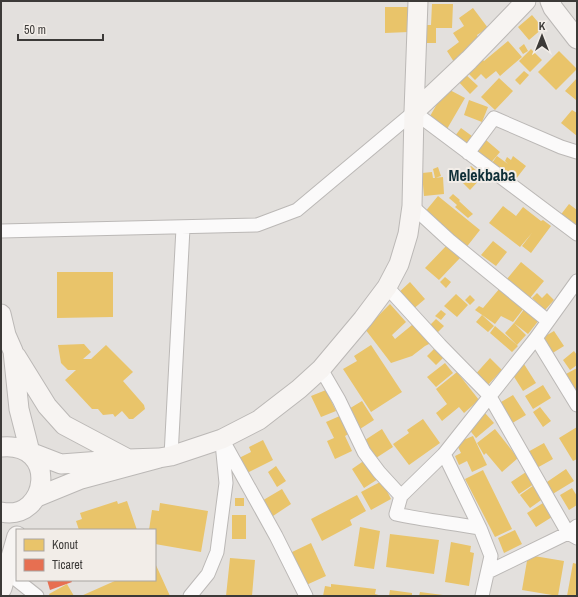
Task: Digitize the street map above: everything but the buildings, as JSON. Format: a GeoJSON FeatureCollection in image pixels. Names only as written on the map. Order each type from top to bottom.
{"type":"FeatureCollection","features":[{"type":"Feature","properties":{"kind":"street"},"geometry":{"type":"LineString","coordinates":[[1,512],[16,512],[26,508],[35,499],[81,479],[165,457],[222,439],[260,420],[299,389],[321,369],[363,320],[387,287],[399,264],[408,234],[412,206],[418,1]]}},
{"type":"Feature","properties":{"kind":"street"},"geometry":{"type":"LineString","coordinates":[[1,231],[96,228],[183,228],[257,225],[297,210],[414,112],[470,60],[526,1]]}},
{"type":"Feature","properties":{"kind":"street"},"geometry":{"type":"LineString","coordinates":[[550,1],[553,8],[577,39]]}},
{"type":"Feature","properties":{"kind":"street"},"geometry":{"type":"LineString","coordinates":[[414,112],[577,234]]}},
{"type":"Feature","properties":{"kind":"street"},"geometry":{"type":"LineString","coordinates":[[468,153],[494,118],[561,147],[577,152]]}},
{"type":"Feature","properties":{"kind":"street"},"geometry":{"type":"LineString","coordinates":[[412,206],[450,240],[548,321]]}},
{"type":"Feature","properties":{"kind":"street"},"geometry":{"type":"LineString","coordinates":[[165,457],[183,228]]}},
{"type":"Feature","properties":{"kind":"street"},"geometry":{"type":"LineString","coordinates":[[480,528],[412,518],[396,514],[401,496],[444,454],[489,395],[536,338],[577,281]]}},
{"type":"Feature","properties":{"kind":"street"},"geometry":{"type":"LineString","coordinates":[[387,287],[440,346],[489,395],[574,532],[488,572]]}},
{"type":"Feature","properties":{"kind":"street"},"geometry":{"type":"LineString","coordinates":[[1,314],[6,336],[13,351],[47,406],[64,424],[128,459]]}},
{"type":"Feature","properties":{"kind":"street"},"geometry":{"type":"LineString","coordinates":[[536,338],[577,405]]}},
{"type":"Feature","properties":{"kind":"street"},"geometry":{"type":"LineString","coordinates":[[13,351],[19,409],[30,452],[40,468],[41,478],[40,488],[20,529]]}},
{"type":"Feature","properties":{"kind":"street"},"geometry":{"type":"LineString","coordinates":[[321,369],[339,400],[364,452],[379,472],[401,496]]}},
{"type":"Feature","properties":{"kind":"street"},"geometry":{"type":"LineString","coordinates":[[190,596],[208,574],[217,552],[226,482],[222,439]]}},
{"type":"Feature","properties":{"kind":"street"},"geometry":{"type":"LineString","coordinates":[[222,439],[276,536],[306,596]]}},
{"type":"Feature","properties":{"kind":"street"},"geometry":{"type":"LineString","coordinates":[[1,447],[20,447],[62,464],[165,457]]}},
{"type":"Feature","properties":{"kind":"street"},"geometry":{"type":"LineString","coordinates":[[444,454],[480,528],[491,556],[482,596]]}},
{"type":"Feature","properties":{"kind":"street"},"geometry":{"type":"LineString","coordinates":[[16,538],[3,584],[37,596]]}},
{"type":"Feature","properties":{"kind":"district","name":"Melekbaba"},"geometry":{"type":"Point","coordinates":[482,175]}}]}
